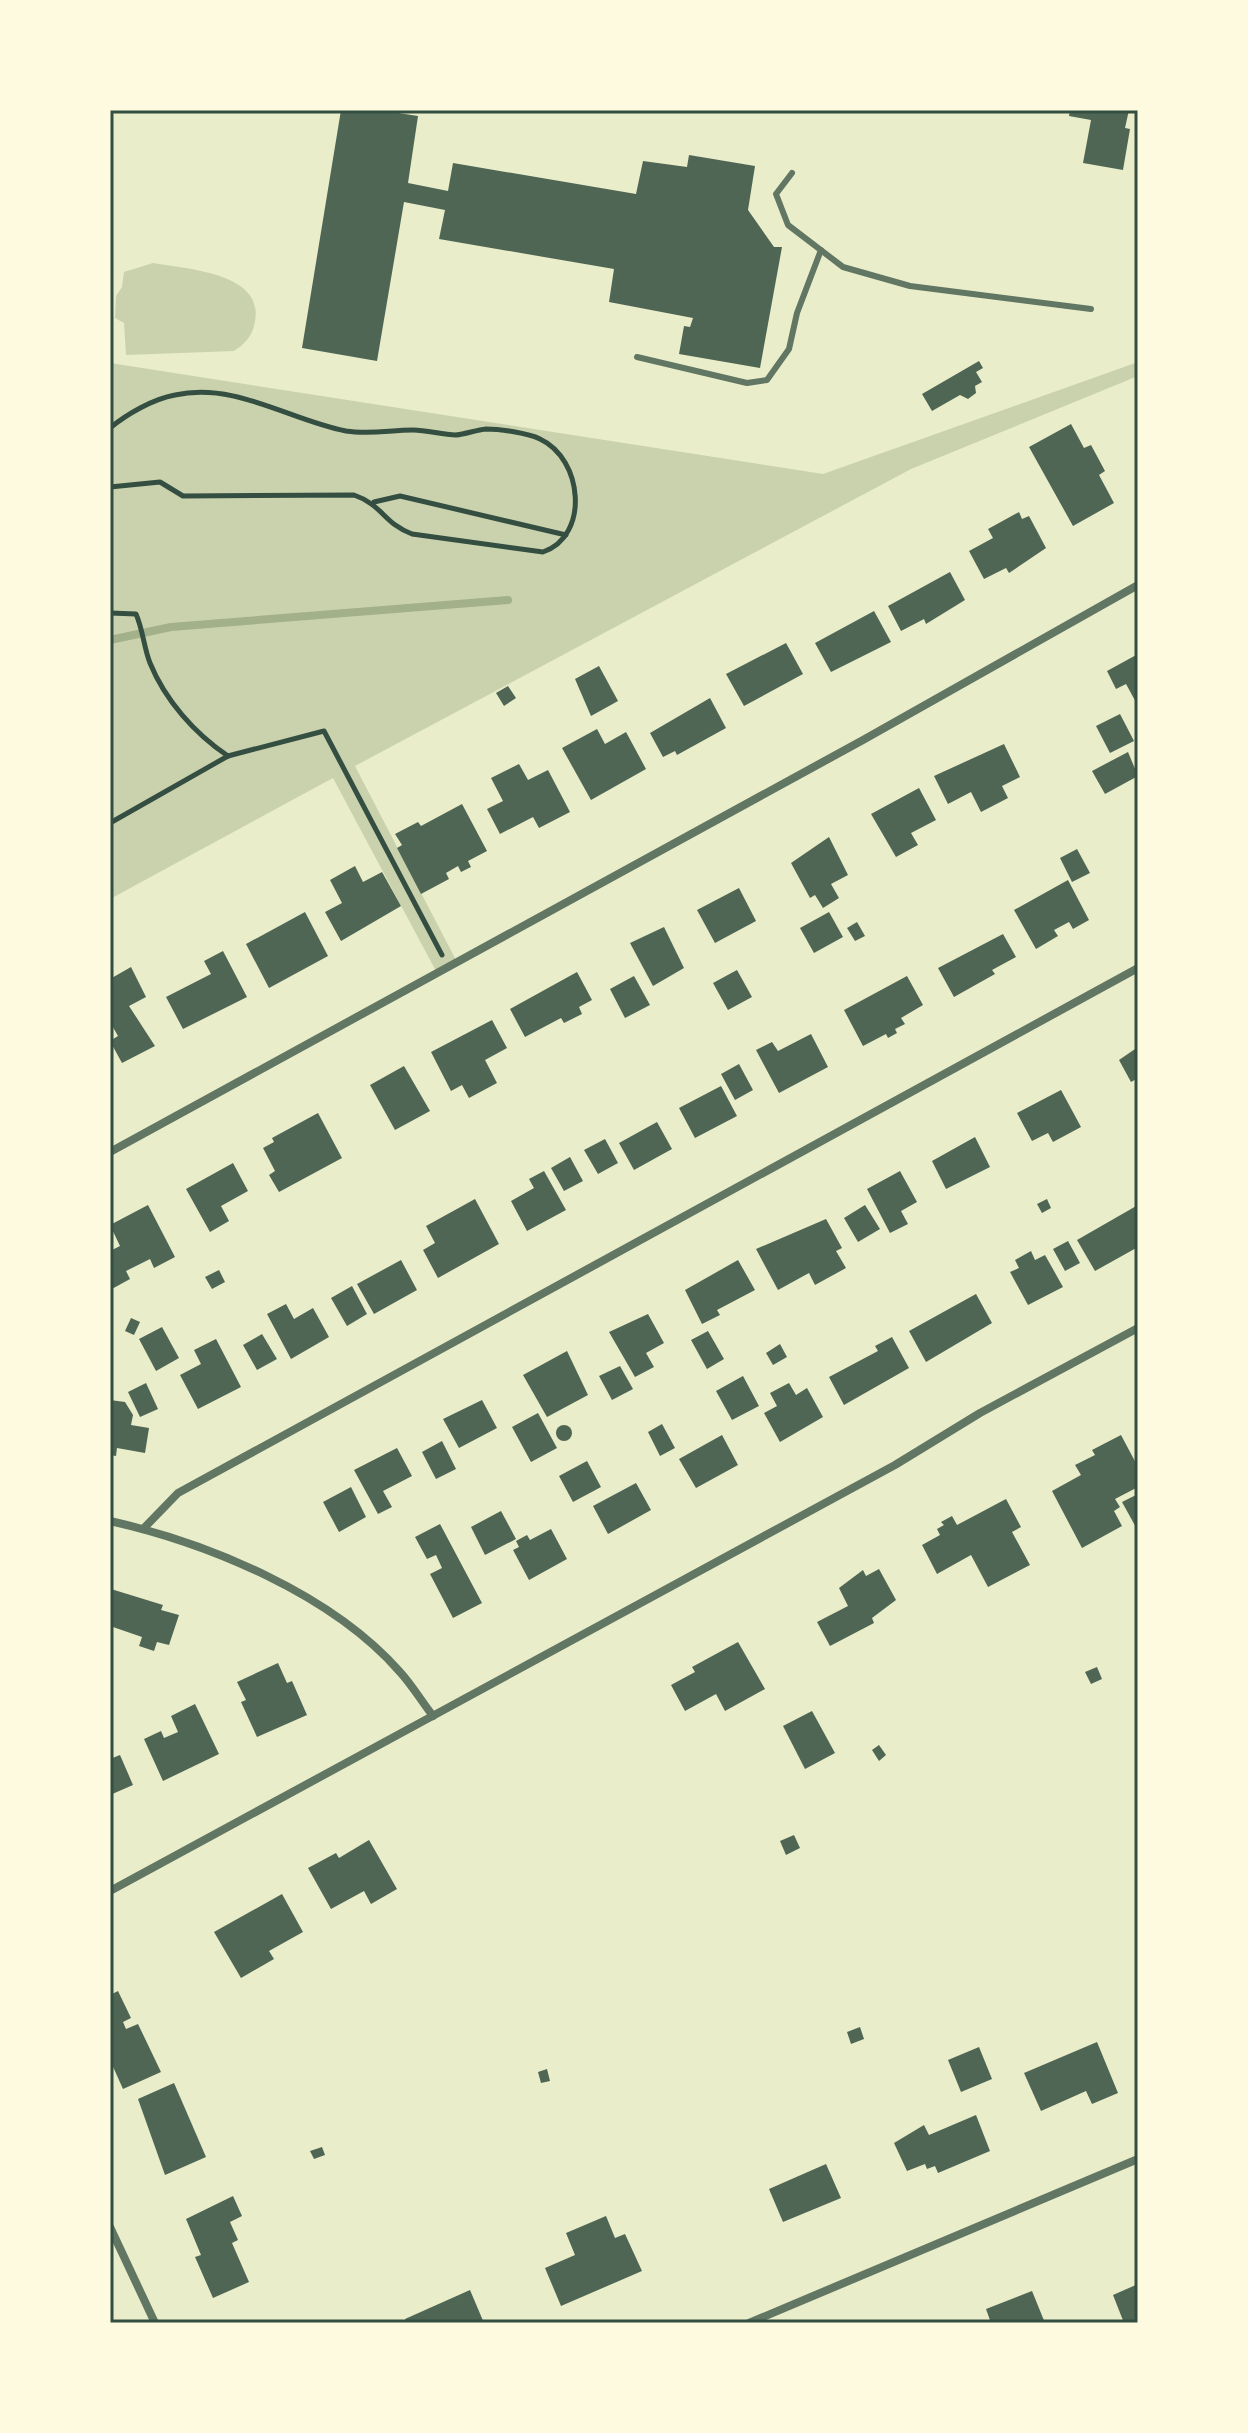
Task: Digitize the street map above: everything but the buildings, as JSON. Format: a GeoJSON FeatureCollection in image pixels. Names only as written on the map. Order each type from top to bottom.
{"type":"FeatureCollection","features":[{"type":"Feature","properties":{"kind":"street"},"geometry":{"type":"LineString","coordinates":[[110,1152],[1138,585]]}},
{"type":"Feature","properties":{"kind":"street"},"geometry":{"type":"LineString","coordinates":[[144,1528],[178,1493],[1138,968]]}},
{"type":"Feature","properties":{"kind":"street"},"geometry":{"type":"LineString","coordinates":[[110,1891],[1138,1328]]}},
{"type":"Feature","properties":{"kind":"street"},"geometry":{"type":"LineString","coordinates":[[110,1521],[144,1528],[226,1556],[338,1620],[401,1672],[433,1716]]}},
{"type":"Feature","properties":{"kind":"street"},"geometry":{"type":"LineString","coordinates":[[749,2323],[1138,2159]]}},
{"type":"Feature","properties":{"kind":"street"},"geometry":{"type":"LineString","coordinates":[[110,2227],[155,2323]]}},
{"type":"Feature","properties":{"kind":"lane"},"geometry":{"type":"LineString","coordinates":[[792,173],[776,194],[788,225],[843,267],[910,286],[1091,309]]}},
{"type":"Feature","properties":{"kind":"lane"},"geometry":{"type":"LineString","coordinates":[[637,357],[747,383],[767,380],[789,349],[797,313],[821,250]]}},
{"type":"Feature","properties":{"kind":"path"},"geometry":{"type":"LineString","coordinates":[[110,428],[124,417],[174,395],[215,393],[262,402],[304,420],[348,431],[377,434],[413,430],[456,435],[486,429],[540,439],[567,465],[576,510],[559,546],[543,552],[439,539],[396,528],[374,502],[354,495],[183,496],[160,482],[110,487]]}},
{"type":"Feature","properties":{"kind":"path"},"geometry":{"type":"LineString","coordinates":[[374,502],[400,496],[566,535]]}},
{"type":"Feature","properties":{"kind":"path"},"geometry":{"type":"LineString","coordinates":[[110,613],[136,614],[150,663],[172,702],[209,743],[228,756]]}},
{"type":"Feature","properties":{"kind":"path"},"geometry":{"type":"LineString","coordinates":[[110,823],[228,756],[324,731],[448,967]]}},
{"type":"Feature","properties":{"kind":"green space"},"geometry":{"type":"Polygon","coordinates":[[[153,263],[219,276],[247,292],[255,305],[255,321],[248,338],[234,351],[126,355],[124,323],[115,318],[116,296],[122,287],[124,272],[153,263]]]}},
{"type":"Feature","properties":{"kind":"green space"},"geometry":{"type":"Polygon","coordinates":[[[1138,362],[1138,376],[911,469],[355,766],[457,962],[437,973],[333,778],[110,899],[110,363],[823,474],[1138,362]]]}},
{"type":"Feature","properties":{"kind":"waterway"},"geometry":{"type":"LineString","coordinates":[[110,640],[171,627],[508,600]]}}]}
